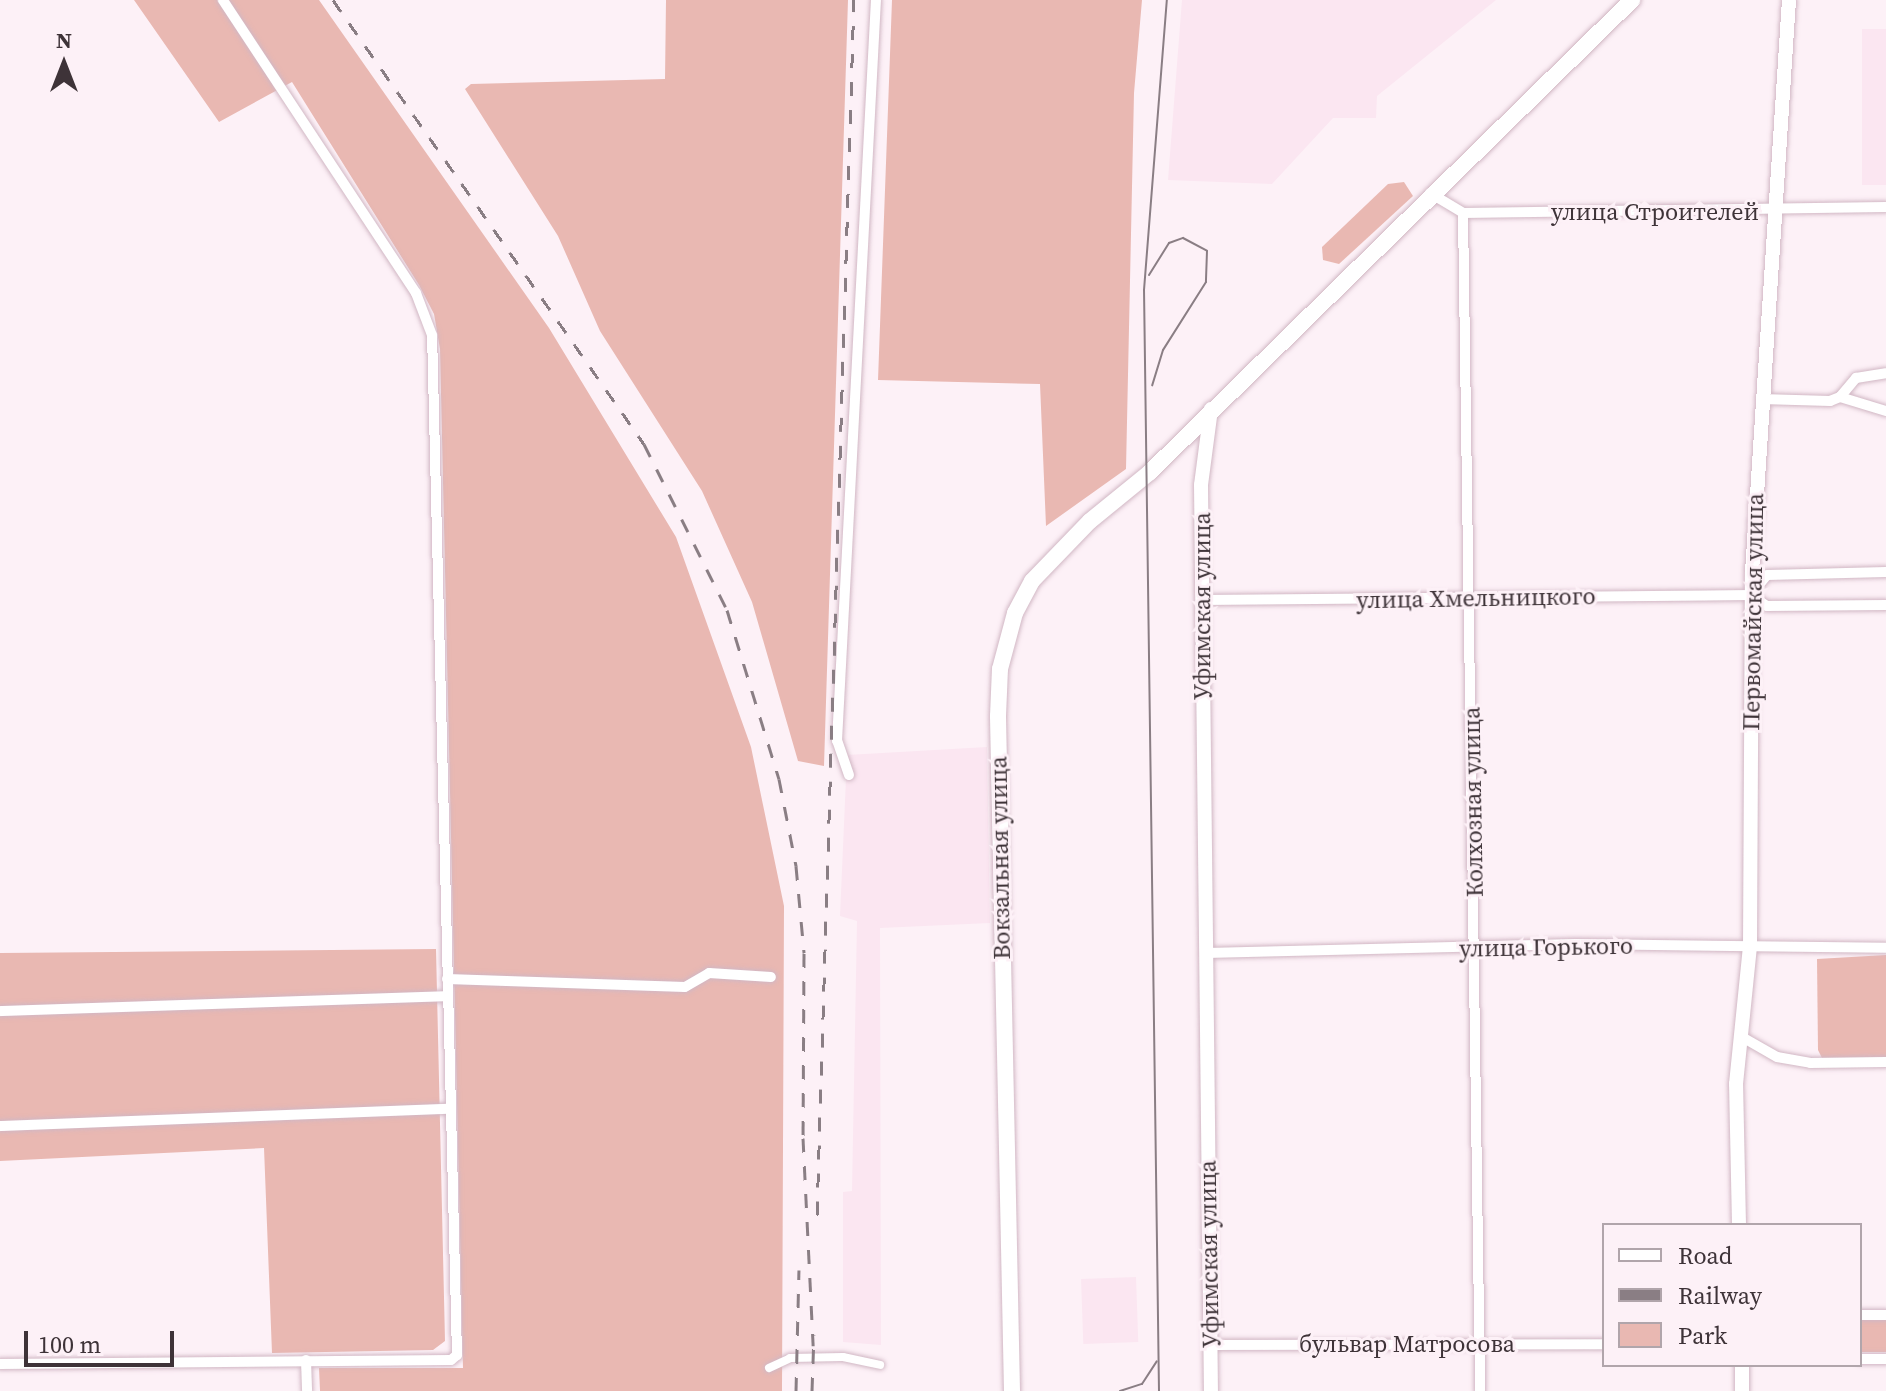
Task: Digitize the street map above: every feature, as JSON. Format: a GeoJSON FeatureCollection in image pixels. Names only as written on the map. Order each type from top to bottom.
{"type":"FeatureCollection","features":[{"type":"Feature","properties":{"kind":"main road"},"geometry":{"type":"LineString","coordinates":[[1211,409],[1632,0]]}},
{"type":"Feature","properties":{"kind":"main road","name":"Вокзальная улица"},"geometry":{"type":"LineString","coordinates":[[1012,1391],[1000,669],[1010,624],[1032,581],[1211,409]]}},
{"type":"Feature","properties":{"kind":"street"},"geometry":{"type":"LineString","coordinates":[[0,1364],[451,1360],[457,1355],[447,996],[437,380],[432,335],[416,293],[223,0]]}},
{"type":"Feature","properties":{"kind":"street"},"geometry":{"type":"LineString","coordinates":[[849,775],[837,741],[876,0]]}},
{"type":"Feature","properties":{"kind":"street","name":"Первомайская улица"},"geometry":{"type":"LineString","coordinates":[[1739,1223],[1736,1084],[1750,945],[1751,595],[1761,399],[1789,0]]}},
{"type":"Feature","properties":{"kind":"street"},"geometry":{"type":"LineString","coordinates":[[1430,193],[1463,213]]}},
{"type":"Feature","properties":{"kind":"street","name":"улица Строителей"},"geometry":{"type":"LineString","coordinates":[[1463,213],[1776,211],[1886,207]]}},
{"type":"Feature","properties":{"kind":"street","name":"Колхозная улица"},"geometry":{"type":"LineString","coordinates":[[1463,213],[1480,1391]]}},
{"type":"Feature","properties":{"kind":"street"},"geometry":{"type":"LineString","coordinates":[[1840,397],[1856,378],[1886,373]]}},
{"type":"Feature","properties":{"kind":"street"},"geometry":{"type":"LineString","coordinates":[[1761,399],[1840,397],[1886,411]]}},
{"type":"Feature","properties":{"kind":"street","name":"Уфимская улица"},"geometry":{"type":"LineString","coordinates":[[1211,409],[1201,485],[1211,1391]]}},
{"type":"Feature","properties":{"kind":"street"},"geometry":{"type":"LineString","coordinates":[[1751,595],[1767,575],[1886,572]]}},
{"type":"Feature","properties":{"kind":"street","name":"улица Хмельницкого"},"geometry":{"type":"LineString","coordinates":[[1202,600],[1751,595],[1767,606],[1886,605]]}},
{"type":"Feature","properties":{"kind":"street","name":"улица Горького"},"geometry":{"type":"LineString","coordinates":[[1206,953],[1750,945],[1886,948]]}},
{"type":"Feature","properties":{"kind":"street"},"geometry":{"type":"LineString","coordinates":[[447,979],[685,987],[709,973],[771,977]]}},
{"type":"Feature","properties":{"kind":"street"},"geometry":{"type":"LineString","coordinates":[[0,1011],[447,996]]}},
{"type":"Feature","properties":{"kind":"street"},"geometry":{"type":"LineString","coordinates":[[1742,1037],[1777,1057],[1810,1063],[1886,1062]]}},
{"type":"Feature","properties":{"kind":"street"},"geometry":{"type":"LineString","coordinates":[[0,1126],[450,1109]]}},
{"type":"Feature","properties":{"kind":"street"},"geometry":{"type":"LineString","coordinates":[[1862,1315],[1886,1315]]}},
{"type":"Feature","properties":{"kind":"street","name":"бульвар Матросова"},"geometry":{"type":"LineString","coordinates":[[1211,1345],[1602,1344]]}},
{"type":"Feature","properties":{"kind":"street"},"geometry":{"type":"LineString","coordinates":[[769,1368],[790,1358],[843,1357],[880,1365]]}},
{"type":"Feature","properties":{"kind":"street"},"geometry":{"type":"LineString","coordinates":[[1862,1359],[1886,1359]]}},
{"type":"Feature","properties":{"kind":"street"},"geometry":{"type":"LineString","coordinates":[[306,1360],[307,1391]]}},
{"type":"Feature","properties":{"kind":"street"},"geometry":{"type":"LineString","coordinates":[[1742,1367],[1742,1391]]}},
{"type":"Feature","properties":{"kind":"shaded area"},"geometry":{"type":"Polygon","coordinates":[[[1182,0],[1496,0],[1377,96],[1376,118],[1333,118],[1272,184],[1168,180],[1182,0]]]}},
{"type":"Feature","properties":{"kind":"shaded area"},"geometry":{"type":"Polygon","coordinates":[[[1862,29],[1886,29],[1886,185],[1862,185],[1862,29]]]}},
{"type":"Feature","properties":{"kind":"shaded area"},"geometry":{"type":"Polygon","coordinates":[[[987,747],[990,923],[880,928],[881,1345],[843,1342],[843,1192],[852,1191],[857,921],[840,916],[847,755],[987,747]]]}},
{"type":"Feature","properties":{"kind":"shaded area"},"geometry":{"type":"Polygon","coordinates":[[[1136,1277],[1138,1342],[1083,1344],[1081,1279],[1136,1277]]]}},
{"type":"Feature","properties":{"kind":"green space"},"geometry":{"type":"Polygon","coordinates":[[[134,0],[319,0],[549,328],[676,537],[751,747],[784,906],[782,1391],[320,1391],[319,1368],[463,1368],[440,349],[434,314],[419,285],[292,82],[219,122],[134,0]]]}},
{"type":"Feature","properties":{"kind":"green space"},"geometry":{"type":"Polygon","coordinates":[[[666,0],[848,0],[824,766],[798,761],[752,602],[702,491],[600,331],[558,236],[465,89],[471,84],[665,79],[666,0]]]}},
{"type":"Feature","properties":{"kind":"green space"},"geometry":{"type":"Polygon","coordinates":[[[892,0],[1142,0],[1134,93],[1126,469],[1046,526],[1040,384],[878,380],[892,0]]]}},
{"type":"Feature","properties":{"kind":"green space"},"geometry":{"type":"Polygon","coordinates":[[[1404,182],[1413,196],[1339,264],[1323,260],[1322,247],[1388,184],[1404,182]]]}},
{"type":"Feature","properties":{"kind":"green space"},"geometry":{"type":"Polygon","coordinates":[[[436,949],[445,1341],[433,1350],[272,1353],[264,1148],[0,1161],[0,953],[436,949]]]}},
{"type":"Feature","properties":{"kind":"green space"},"geometry":{"type":"Polygon","coordinates":[[[1886,955],[1886,1058],[1823,1060],[1818,1050],[1817,959],[1886,955]]]}},
{"type":"Feature","properties":{"kind":"green space"},"geometry":{"type":"Polygon","coordinates":[[[1862,1319],[1886,1319],[1886,1352],[1862,1352],[1862,1319]]]}},
{"type":"Feature","properties":{"kind":"tram line"},"geometry":{"type":"LineString","coordinates":[[1159,1391],[1144,290],[1167,0]]}},
{"type":"Feature","properties":{"kind":"tram line"},"geometry":{"type":"LineString","coordinates":[[1149,275],[1169,243],[1183,238],[1207,251],[1206,282],[1163,350],[1152,385]]}},
{"type":"Feature","properties":{"kind":"tram line"},"geometry":{"type":"LineString","coordinates":[[1120,1391],[1142,1384],[1157,1361]]}},
{"type":"Feature","properties":{"kind":"railway"},"geometry":{"type":"LineString","coordinates":[[333,0],[644,444],[727,610],[779,779],[796,866],[804,953],[803,1138],[813,1346]]}},
{"type":"Feature","properties":{"kind":"railway"},"geometry":{"type":"LineString","coordinates":[[817,1215],[854,0]]}},
{"type":"Feature","properties":{"kind":"railway"},"geometry":{"type":"LineString","coordinates":[[796,1391],[799,1270]]}},
{"type":"Feature","properties":{"kind":"railway"},"geometry":{"type":"LineString","coordinates":[[812,1391],[814,1335]]}}]}
